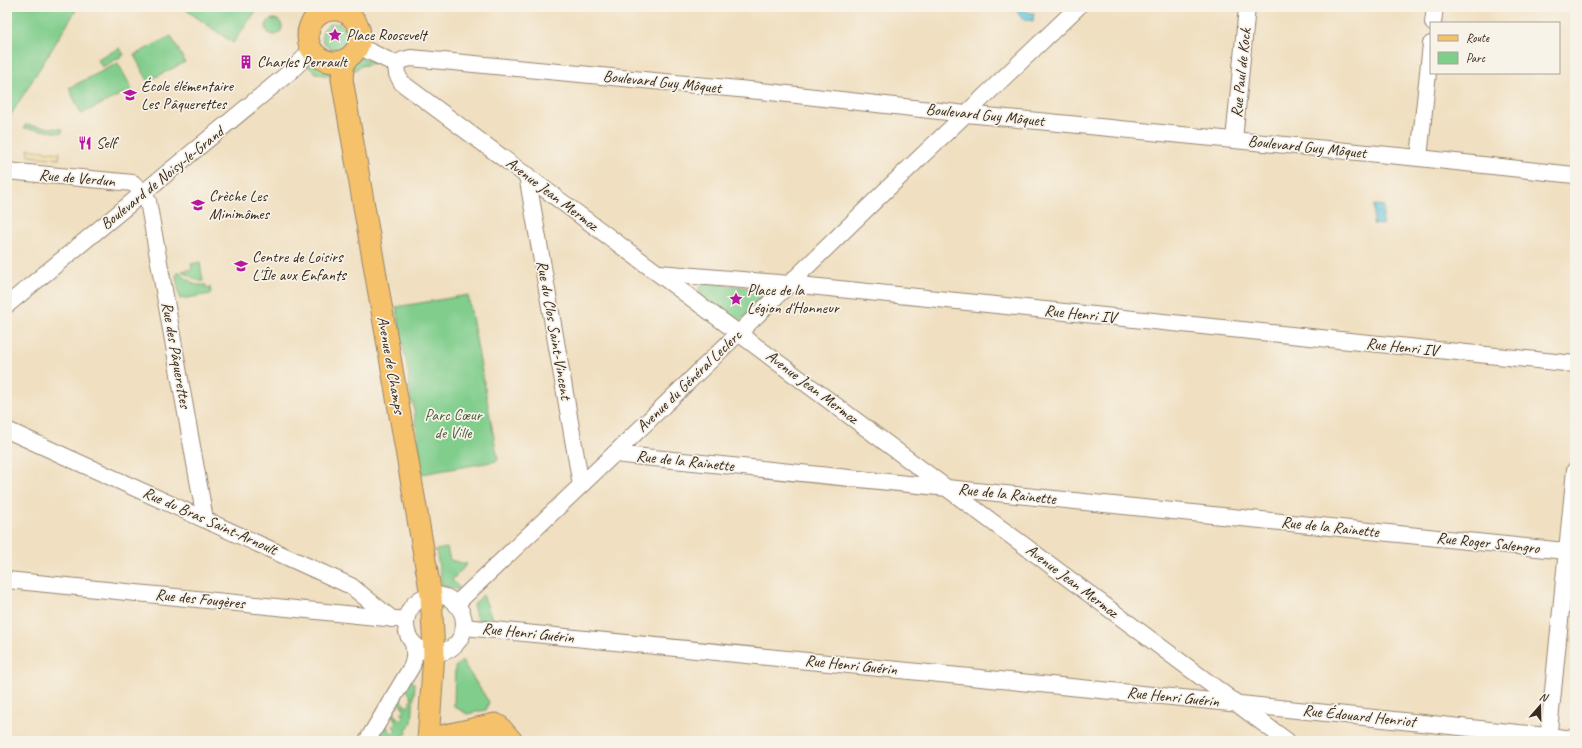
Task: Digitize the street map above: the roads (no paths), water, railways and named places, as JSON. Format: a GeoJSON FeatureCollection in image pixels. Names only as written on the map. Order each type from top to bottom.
{"type":"FeatureCollection","features":[{"type":"Feature","properties":{"kind":"main road"},"geometry":{"type":"LineString","coordinates":[[328,10],[348,14],[356,22],[360,30],[360,38],[344,62],[318,56],[310,46],[309,31],[315,18],[328,10]]}},
{"type":"Feature","properties":{"kind":"main road","name":"Avenue de Champs"},"geometry":{"type":"LineString","coordinates":[[344,62],[431,595],[434,653],[425,740]]}},
{"type":"Feature","properties":{"kind":"main road"},"geometry":{"type":"LineString","coordinates":[[425,740],[495,724],[512,741]]}},
{"type":"Feature","properties":{"kind":"street","name":"Avenue du Général Leclerc"},"geometry":{"type":"LineString","coordinates":[[456,604],[1078,7]]}},
{"type":"Feature","properties":{"kind":"street","name":"Rue Paul de Kock"},"geometry":{"type":"LineString","coordinates":[[1234,140],[1247,7]]}},
{"type":"Feature","properties":{"kind":"street"},"geometry":{"type":"LineString","coordinates":[[1433,22],[1435,7]]}},
{"type":"Feature","properties":{"kind":"street","name":"Boulevard de Noisy-le-Grand"},"geometry":{"type":"LineString","coordinates":[[7,305],[294,68],[306,56],[310,46]]}},
{"type":"Feature","properties":{"kind":"street"},"geometry":{"type":"LineString","coordinates":[[1419,158],[1430,54]]}},
{"type":"Feature","properties":{"kind":"street","name":"Boulevard Guy Môquet"},"geometry":{"type":"LineString","coordinates":[[396,64],[411,58],[1419,158],[1575,177]]}},
{"type":"Feature","properties":{"kind":"street"},"geometry":{"type":"LineString","coordinates":[[344,62],[396,64]]}},
{"type":"Feature","properties":{"kind":"street","name":"Avenue Jean Mermoz"},"geometry":{"type":"LineString","coordinates":[[396,64],[397,74],[402,82],[1287,741]]}},
{"type":"Feature","properties":{"kind":"street","name":"Rue de Verdun"},"geometry":{"type":"LineString","coordinates":[[7,171],[133,183],[143,193]]}},
{"type":"Feature","properties":{"kind":"street","name":"Rue du Clos Saint-Vincent"},"geometry":{"type":"LineString","coordinates":[[527,175],[581,485]]}},
{"type":"Feature","properties":{"kind":"street","name":"Rue des Pâquerettes"},"geometry":{"type":"LineString","coordinates":[[143,193],[151,210],[205,519]]}},
{"type":"Feature","properties":{"kind":"street","name":"Rue Henri IV"},"geometry":{"type":"LineString","coordinates":[[659,273],[790,284],[1575,364]]}},
{"type":"Feature","properties":{"kind":"street","name":"Rue du Bras Saint-Arnoult"},"geometry":{"type":"LineString","coordinates":[[7,430],[351,586],[399,620]]}},
{"type":"Feature","properties":{"kind":"street","name":"Rue de la Rainette"},"geometry":{"type":"LineString","coordinates":[[614,454],[1401,534]]}},
{"type":"Feature","properties":{"kind":"street"},"geometry":{"type":"LineString","coordinates":[[1548,738],[1571,552],[1575,470]]}},
{"type":"Feature","properties":{"kind":"street","name":"Rue Roger Salengro"},"geometry":{"type":"LineString","coordinates":[[1401,534],[1571,552]]}},
{"type":"Feature","properties":{"kind":"street","name":"Rue des Fougères"},"geometry":{"type":"LineString","coordinates":[[7,580],[399,620]]}},
{"type":"Feature","properties":{"kind":"street"},"geometry":{"type":"LineString","coordinates":[[368,741],[412,666],[414,660],[415,652],[413,643],[406,628],[399,620],[414,604],[422,598],[431,595],[449,599],[456,604],[464,619],[464,627],[461,636],[454,646],[442,652],[434,653],[426,652],[413,643]]}},
{"type":"Feature","properties":{"kind":"street","name":"Rue Henri Guérin"},"geometry":{"type":"LineString","coordinates":[[464,627],[1238,704]]}},
{"type":"Feature","properties":{"kind":"street","name":"Rue Édouard Henriot"},"geometry":{"type":"LineString","coordinates":[[1238,704],[1548,738],[1575,739]]}},
{"type":"Feature","properties":{"kind":"water"},"geometry":{"type":"Polygon","coordinates":[[[1023,7],[1027,12],[1034,13],[1033,21],[1022,19],[1016,10],[1023,7]]]}},
{"type":"Feature","properties":{"kind":"water"},"geometry":{"type":"Polygon","coordinates":[[[1374,205],[1384,206],[1382,225],[1373,224],[1374,205]]]}},
{"type":"Feature","properties":{"kind":"place","name":"Place Roosevelt"},"geometry":{"type":"Point","coordinates":[335,35]}},
{"type":"Feature","properties":{"kind":"place","name":"Charles Perrault"},"geometry":{"type":"Point","coordinates":[246,62]}},
{"type":"Feature","properties":{"kind":"place","name":"École élémentaire Les Pâquerettes"},"geometry":{"type":"Point","coordinates":[130,95]}},
{"type":"Feature","properties":{"kind":"place","name":"Self"},"geometry":{"type":"Point","coordinates":[85,143]}},
{"type":"Feature","properties":{"kind":"place","name":"Crèche Les Minimômes"},"geometry":{"type":"Point","coordinates":[198,205]}},
{"type":"Feature","properties":{"kind":"place","name":"Centre de Loisirs L'Île aux Enfants"},"geometry":{"type":"Point","coordinates":[241,266]}},
{"type":"Feature","properties":{"kind":"place","name":"Place de la Légion d'Honneur"},"geometry":{"type":"Point","coordinates":[736,299]}},
{"type":"Feature","properties":{"kind":"park label","name":"Parc Cœur de Ville"},"geometry":{"type":"Point","coordinates":[453,424]}}]}
